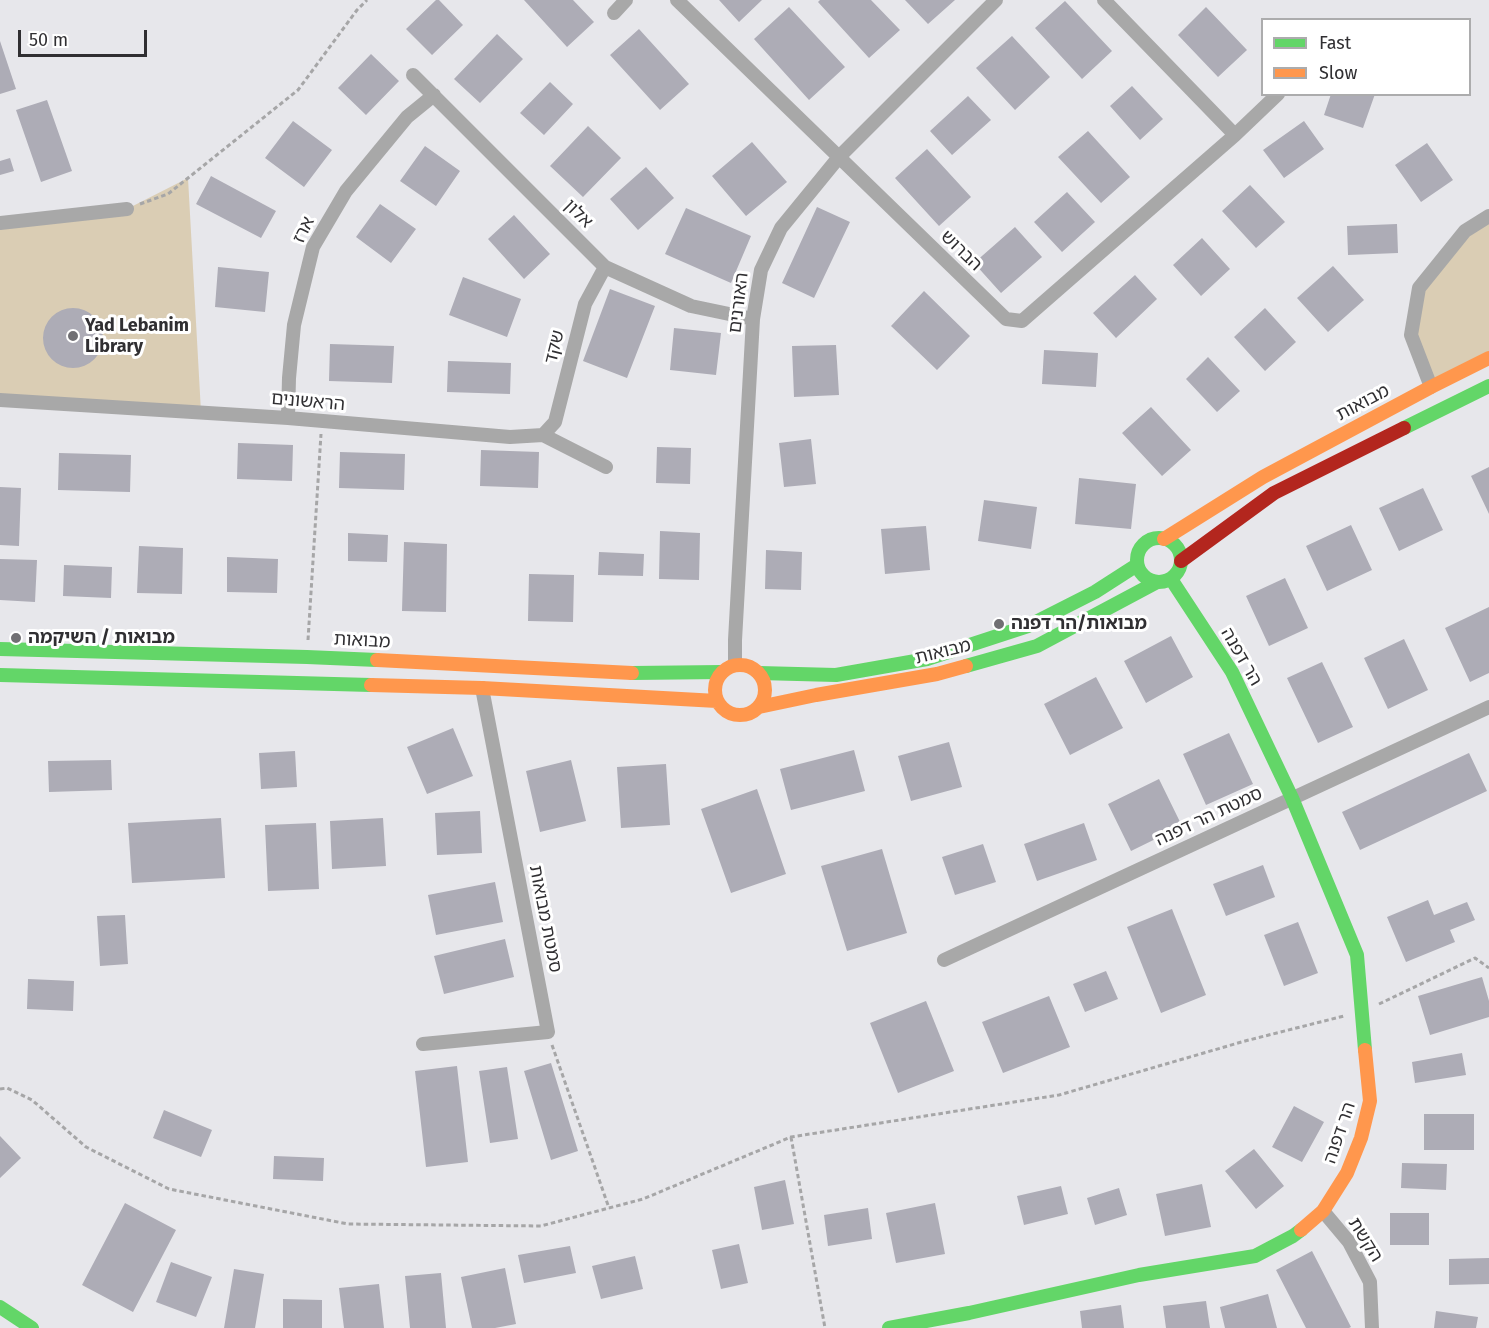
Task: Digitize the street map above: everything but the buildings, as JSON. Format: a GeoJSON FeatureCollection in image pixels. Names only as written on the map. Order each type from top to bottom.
{"type":"FeatureCollection","features":[{"type":"Feature","properties":{"kind":"street"},"geometry":{"type":"LineString","coordinates":[[614,13],[626,0]]}},
{"type":"Feature","properties":{"kind":"street","name":"הברוש"},"geometry":{"type":"LineString","coordinates":[[677,0],[1006,319],[1022,321],[1235,135],[1276,96]]}},
{"type":"Feature","properties":{"kind":"street","name":"האורנים"},"geometry":{"type":"LineString","coordinates":[[735,665],[753,319],[761,270],[781,228],[839,157],[996,0]]}},
{"type":"Feature","properties":{"kind":"street"},"geometry":{"type":"LineString","coordinates":[[1104,0],[1235,135]]}},
{"type":"Feature","properties":{"kind":"street","name":"אלון"},"geometry":{"type":"LineString","coordinates":[[414,75],[605,267],[691,306],[753,319]]}},
{"type":"Feature","properties":{"kind":"street","name":"ארז"},"geometry":{"type":"LineString","coordinates":[[288,418],[294,325],[313,247],[346,191],[407,117],[434,95]]}},
{"type":"Feature","properties":{"kind":"street"},"geometry":{"type":"LineString","coordinates":[[0,223],[127,209]]}},
{"type":"Feature","properties":{"kind":"street"},"geometry":{"type":"LineString","coordinates":[[1431,387],[1411,335],[1419,288],[1464,231],[1489,216]]}},
{"type":"Feature","properties":{"kind":"street","name":"שקד"},"geometry":{"type":"LineString","coordinates":[[543,435],[555,422],[585,304],[605,267]]}},
{"type":"Feature","properties":{"kind":"street","name":"מבואות"},"geometry":{"type":"LineString","coordinates":[[1164,539],[1263,477],[1489,358]]}},
{"type":"Feature","properties":{"kind":"street"},"geometry":{"type":"LineString","coordinates":[[1181,561],[1274,493],[1489,386]]}},
{"type":"Feature","properties":{"kind":"street","name":"הראשונים"},"geometry":{"type":"LineString","coordinates":[[0,400],[288,418],[510,437],[543,435]]}},
{"type":"Feature","properties":{"kind":"street"},"geometry":{"type":"LineString","coordinates":[[543,435],[606,467]]}},
{"type":"Feature","properties":{"kind":"street"},"geometry":{"type":"LineString","coordinates":[[1156,538],[1171,542],[1180,553],[1181,561],[1176,574],[1164,580],[1144,577],[1137,565],[1139,550],[1143,544],[1156,538]]}},
{"type":"Feature","properties":{"kind":"street","name":"מבואות"},"geometry":{"type":"LineString","coordinates":[[759,673],[837,675],[927,659],[1028,626],[1095,592],[1137,565]]}},
{"type":"Feature","properties":{"kind":"street","name":"מבואות"},"geometry":{"type":"LineString","coordinates":[[759,707],[937,674],[1037,646],[1164,580]]}},
{"type":"Feature","properties":{"kind":"street","name":"הר דפנה"},"geometry":{"type":"LineString","coordinates":[[889,1328],[907,1327],[1139,1275],[1255,1256],[1293,1236],[1323,1211],[1347,1173],[1361,1138],[1370,1101],[1357,955],[1292,798],[1232,672],[1164,580]]}},
{"type":"Feature","properties":{"kind":"street","name":"מבואות"},"geometry":{"type":"LineString","coordinates":[[0,649],[307,657],[647,674],[722,672]]}},
{"type":"Feature","properties":{"kind":"street"},"geometry":{"type":"LineString","coordinates":[[735,665],[753,668],[763,680],[765,694],[759,707],[745,715],[729,713],[717,701],[715,686],[717,679],[722,672],[735,665]]}},
{"type":"Feature","properties":{"kind":"street"},"geometry":{"type":"LineString","coordinates":[[0,675],[482,688],[717,701]]}},
{"type":"Feature","properties":{"kind":"street","name":"סמטת מבואות"},"geometry":{"type":"LineString","coordinates":[[482,688],[548,1032]]}},
{"type":"Feature","properties":{"kind":"street","name":"סמטת הר דפנה"},"geometry":{"type":"LineString","coordinates":[[944,960],[1489,707]]}},
{"type":"Feature","properties":{"kind":"street"},"geometry":{"type":"LineString","coordinates":[[423,1044],[548,1032]]}},
{"type":"Feature","properties":{"kind":"street","name":"הקשת"},"geometry":{"type":"LineString","coordinates":[[1323,1211],[1349,1242],[1370,1282],[1372,1328]]}},
{"type":"Feature","properties":{"kind":"street"},"geometry":{"type":"LineString","coordinates":[[0,1306],[32,1328]]}},
{"type":"Feature","properties":{"kind":"path"},"geometry":{"type":"LineString","coordinates":[[127,209],[168,194],[298,90],[357,10],[367,0]]}},
{"type":"Feature","properties":{"kind":"path"},"geometry":{"type":"LineString","coordinates":[[307,657],[322,421]]}},
{"type":"Feature","properties":{"kind":"path"},"geometry":{"type":"LineString","coordinates":[[0,1089],[8,1088],[32,1100],[86,1147],[169,1189],[348,1224],[541,1226],[643,1199],[791,1137],[1059,1095],[1245,1041],[1362,1012],[1475,958],[1489,968]]}},
{"type":"Feature","properties":{"kind":"path"},"geometry":{"type":"LineString","coordinates":[[548,1032],[609,1208]]}},
{"type":"Feature","properties":{"kind":"path"},"geometry":{"type":"LineString","coordinates":[[791,1137],[825,1328]]}},
{"type":"Feature","properties":{"kind":"shaded area"},"geometry":{"type":"Polygon","coordinates":[[[188,178],[201,412],[0,400],[0,223],[127,209],[188,178]]]}},
{"type":"Feature","properties":{"kind":"shaded area"},"geometry":{"type":"Polygon","coordinates":[[[1489,216],[1489,358],[1431,387],[1411,335],[1419,288],[1489,216]]]}},
{"type":"Feature","properties":{"kind":"traffic: fast"},"geometry":{"type":"LineString","coordinates":[[1404,428],[1489,386]]}},
{"type":"Feature","properties":{"kind":"traffic: fast"},"geometry":{"type":"LineString","coordinates":[[1159,538],[1175,544],[1181,560],[1175,576],[1159,582],[1143,576],[1137,560],[1143,544],[1159,538]]}},
{"type":"Feature","properties":{"kind":"traffic: fast"},"geometry":{"type":"LineString","coordinates":[[759,673],[836,675],[927,659],[1028,626],[1095,592],[1137,565]]}},
{"type":"Feature","properties":{"kind":"traffic: fast"},"geometry":{"type":"LineString","coordinates":[[1171,579],[1232,672],[1292,798],[1357,955],[1365,1050]]}},
{"type":"Feature","properties":{"kind":"traffic: fast"},"geometry":{"type":"LineString","coordinates":[[966,666],[1037,646],[1157,582]]}},
{"type":"Feature","properties":{"kind":"traffic: fast"},"geometry":{"type":"LineString","coordinates":[[0,649],[377,660]]}},
{"type":"Feature","properties":{"kind":"traffic: fast"},"geometry":{"type":"LineString","coordinates":[[632,673],[722,672]]}},
{"type":"Feature","properties":{"kind":"traffic: fast"},"geometry":{"type":"LineString","coordinates":[[0,675],[371,685]]}},
{"type":"Feature","properties":{"kind":"traffic: fast"},"geometry":{"type":"LineString","coordinates":[[889,1328],[969,1313],[1139,1275],[1255,1256],[1301,1230]]}},
{"type":"Feature","properties":{"kind":"traffic: fast"},"geometry":{"type":"LineString","coordinates":[[0,1307],[32,1328]]}},
{"type":"Feature","properties":{"kind":"traffic: slow"},"geometry":{"type":"LineString","coordinates":[[1164,539],[1263,477],[1489,358]]}},
{"type":"Feature","properties":{"kind":"traffic: slow"},"geometry":{"type":"LineString","coordinates":[[377,660],[632,673]]}},
{"type":"Feature","properties":{"kind":"traffic: slow"},"geometry":{"type":"LineString","coordinates":[[735,665],[745,665],[758,672],[765,685],[765,690],[765,695],[758,708],[745,715],[735,715],[726,711],[719,704],[715,695],[715,685],[719,676],[726,669],[735,665]]}},
{"type":"Feature","properties":{"kind":"traffic: slow"},"geometry":{"type":"LineString","coordinates":[[759,707],[937,674],[966,666]]}},
{"type":"Feature","properties":{"kind":"traffic: slow"},"geometry":{"type":"LineString","coordinates":[[371,685],[482,688],[717,701]]}},
{"type":"Feature","properties":{"kind":"traffic: slow"},"geometry":{"type":"LineString","coordinates":[[1301,1230],[1323,1211],[1347,1173],[1361,1138],[1370,1101],[1365,1050]]}},
{"type":"Feature","properties":{"kind":"traffic: jam"},"geometry":{"type":"LineString","coordinates":[[1181,561],[1274,493],[1404,428]]}},
{"type":"Feature","properties":{"kind":"place","name":"Yad Lebanim Library"},"geometry":{"type":"Point","coordinates":[73,336]}},
{"type":"Feature","properties":{"kind":"place","name":"מבואות/הר דפנה"},"geometry":{"type":"Point","coordinates":[999,624]}},
{"type":"Feature","properties":{"kind":"place","name":"מבואות / השיקמה"},"geometry":{"type":"Point","coordinates":[16,638]}}]}
